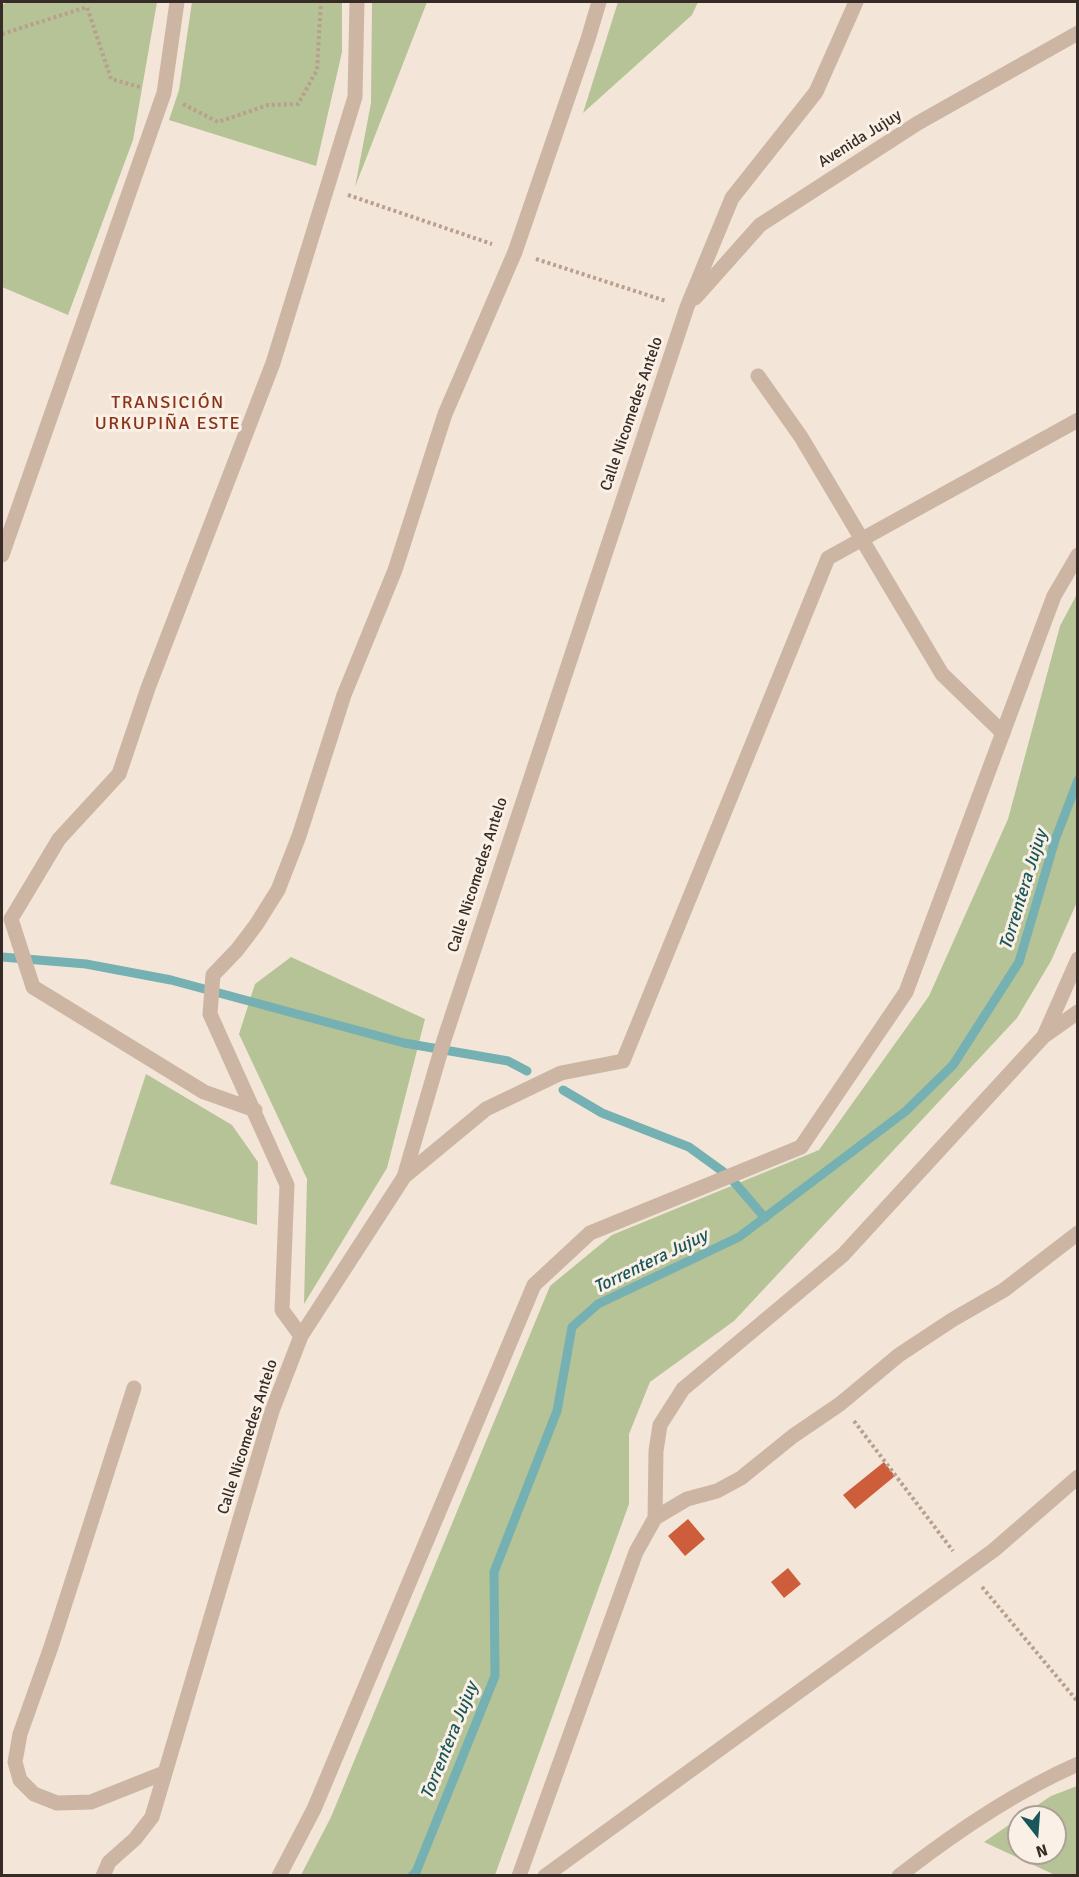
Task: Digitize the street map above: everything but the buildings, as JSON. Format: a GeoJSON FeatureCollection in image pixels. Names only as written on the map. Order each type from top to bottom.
{"type":"FeatureCollection","features":[{"type":"Feature","properties":{"kind":"street"},"geometry":{"type":"LineString","coordinates":[[2,555],[164,93],[177,2]]}},
{"type":"Feature","properties":{"kind":"street"},"geometry":{"type":"LineString","coordinates":[[255,1110],[204,1092],[33,987],[7,919],[59,839],[119,774],[148,688],[273,363],[356,96],[357,2]]}},
{"type":"Feature","properties":{"kind":"street"},"geometry":{"type":"LineString","coordinates":[[301,1336],[282,1310],[287,1185],[210,1014],[213,975],[250,933],[278,890],[299,836],[344,695],[395,570],[445,414],[515,252],[599,2]]}},
{"type":"Feature","properties":{"kind":"street","name":"Calle Nicomedes Antelo"},"geometry":{"type":"LineString","coordinates":[[103,1875],[109,1862],[135,1839],[152,1817],[272,1411],[301,1336],[404,1177],[447,1028],[687,307],[732,198],[816,92],[856,2]]}},
{"type":"Feature","properties":{"kind":"street","name":"Avenida Jujuy"},"geometry":{"type":"LineString","coordinates":[[687,307],[760,225],[918,123],[1077,33]]}},
{"type":"Feature","properties":{"kind":"street"},"geometry":{"type":"LineString","coordinates":[[758,376],[801,437],[942,674],[1003,733]]}},
{"type":"Feature","properties":{"kind":"street"},"geometry":{"type":"LineString","coordinates":[[404,1177],[486,1109],[561,1073],[623,1061],[828,558],[1077,420]]}},
{"type":"Feature","properties":{"kind":"street"},"geometry":{"type":"LineString","coordinates":[[279,1875],[314,1809],[534,1285],[590,1233],[801,1147],[906,992],[1054,596],[1077,555]]}},
{"type":"Feature","properties":{"kind":"street"},"geometry":{"type":"LineString","coordinates":[[1044,1036],[1077,959]]}},
{"type":"Feature","properties":{"kind":"street"},"geometry":{"type":"LineString","coordinates":[[519,1875],[636,1552],[654,1518],[656,1451],[660,1425],[683,1389],[843,1255],[1044,1036],[1077,1012]]}},
{"type":"Feature","properties":{"kind":"street"},"geometry":{"type":"LineString","coordinates":[[654,1518],[687,1499],[717,1491],[741,1479],[793,1436],[840,1404],[899,1355],[952,1320],[1004,1290],[1077,1233]]}},
{"type":"Feature","properties":{"kind":"street"},"geometry":{"type":"LineString","coordinates":[[134,1388],[51,1647],[20,1734],[15,1762],[20,1780],[34,1794],[57,1803],[91,1802],[165,1773]]}},
{"type":"Feature","properties":{"kind":"street"},"geometry":{"type":"LineString","coordinates":[[544,1875],[994,1550],[1077,1477]]}},
{"type":"Feature","properties":{"kind":"street"},"geometry":{"type":"LineString","coordinates":[[899,1875],[1019,1793],[1077,1764]]}},
{"type":"Feature","properties":{"kind":"green space"},"geometry":{"type":"Polygon","coordinates":[[[8,2],[157,2],[133,140],[68,315],[2,287],[2,5],[8,2]]]}},
{"type":"Feature","properties":{"kind":"green space"},"geometry":{"type":"Polygon","coordinates":[[[192,2],[342,2],[342,52],[316,166],[169,120],[179,90],[192,2]]]}},
{"type":"Feature","properties":{"kind":"green space"},"geometry":{"type":"Polygon","coordinates":[[[372,2],[427,2],[355,187],[371,103],[372,2]]]}},
{"type":"Feature","properties":{"kind":"green space"},"geometry":{"type":"Polygon","coordinates":[[[618,2],[698,2],[692,15],[583,113],[618,2]]]}},
{"type":"Feature","properties":{"kind":"green space"},"geometry":{"type":"Polygon","coordinates":[[[1077,594],[1077,902],[1051,961],[1017,1018],[734,1321],[650,1382],[629,1434],[629,1504],[495,1875],[301,1875],[331,1817],[550,1286],[612,1235],[819,1150],[929,996],[1008,819],[1060,626],[1077,594]]]}},
{"type":"Feature","properties":{"kind":"green space"},"geometry":{"type":"Polygon","coordinates":[[[291,957],[425,1019],[387,1168],[304,1304],[307,1179],[239,1034],[255,984],[291,957]]]}},
{"type":"Feature","properties":{"kind":"green space"},"geometry":{"type":"Polygon","coordinates":[[[146,1074],[232,1125],[258,1162],[257,1225],[110,1184],[146,1074]]]}},
{"type":"Feature","properties":{"kind":"green space"},"geometry":{"type":"Polygon","coordinates":[[[1077,1786],[1077,1875],[1055,1875],[1033,1865],[1067,1865],[1067,1805],[1038,1805],[1051,1796],[1077,1786]]]}},
{"type":"Feature","properties":{"kind":"green space"},"geometry":{"type":"Polygon","coordinates":[[[1007,1826],[1007,1853],[984,1842],[1007,1826]]]}},
{"type":"Feature","properties":{"kind":"waterway","name":"Torrentera Jujuy"},"geometry":{"type":"LineString","coordinates":[[412,1876],[416,1872],[495,1676],[494,1572],[557,1411],[572,1327],[598,1304],[739,1237],[906,1111],[953,1065],[1019,962],[1055,840],[1078,780]]}},
{"type":"Feature","properties":{"kind":"waterway"},"geometry":{"type":"LineString","coordinates":[[2,957],[86,964],[171,980],[404,1043],[508,1061],[527,1071]]}},
{"type":"Feature","properties":{"kind":"waterway"},"geometry":{"type":"LineString","coordinates":[[563,1090],[602,1113],[689,1147],[729,1176],[765,1218]]}},
{"type":"Feature","properties":{"kind":"district","name":"TRANSICIÓN URKUPIÑA ESTE"},"geometry":{"type":"Point","coordinates":[168,413]}}]}
